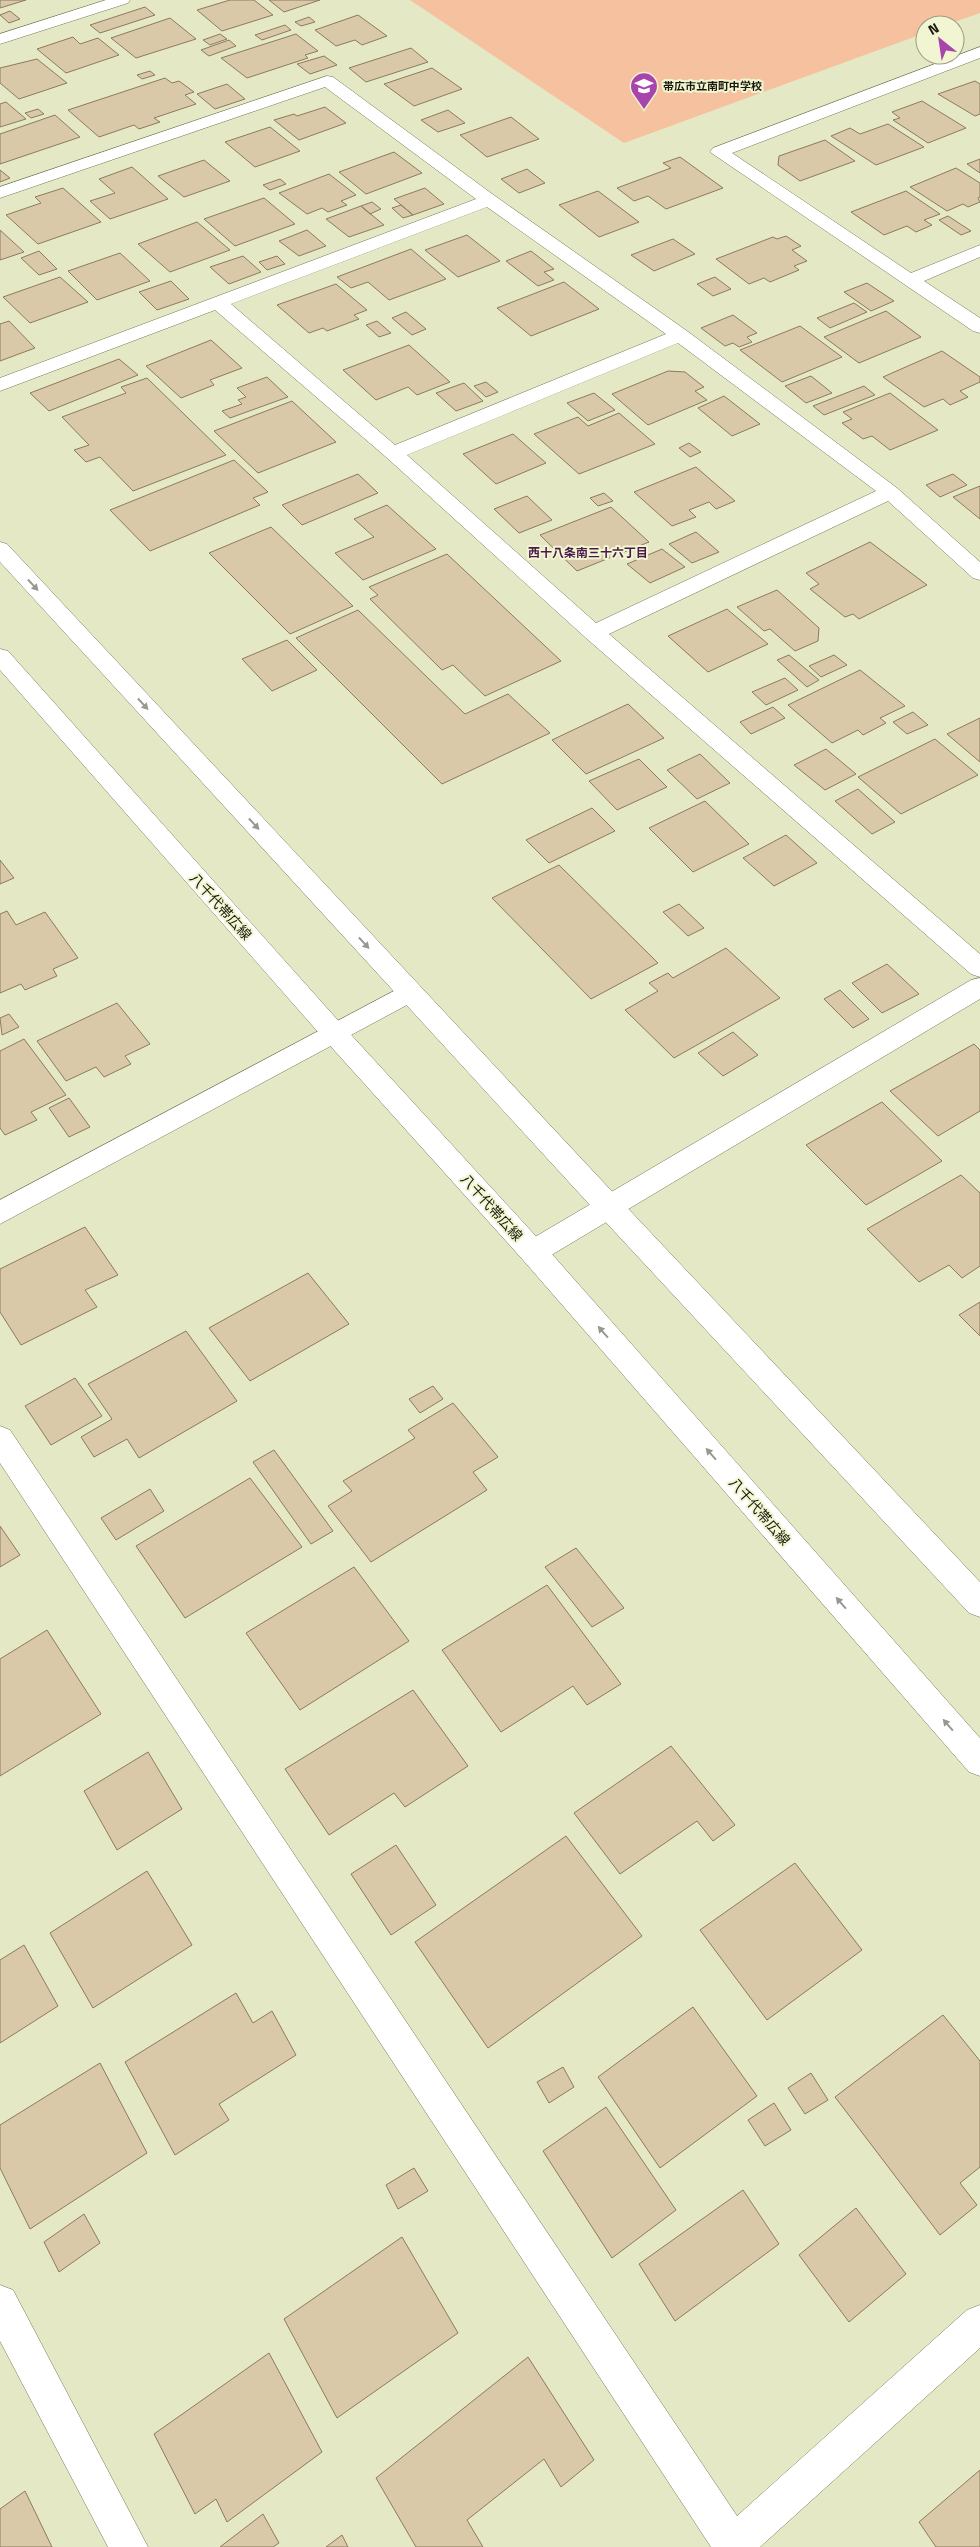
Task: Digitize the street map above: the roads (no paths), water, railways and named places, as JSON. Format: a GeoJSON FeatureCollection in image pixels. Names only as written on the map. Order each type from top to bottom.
{"type":"FeatureCollection","features":[{"type":"Feature","properties":{"kind":"street"},"geometry":{"type":"LineString","coordinates":[[0,39],[122,0]]}},
{"type":"Feature","properties":{"kind":"street"},"geometry":{"type":"LineString","coordinates":[[980,52],[719,152],[980,327]]}},
{"type":"Feature","properties":{"kind":"street"},"geometry":{"type":"LineString","coordinates":[[0,193],[327,81],[489,200],[680,335],[890,492],[980,573]]}},
{"type":"Feature","properties":{"kind":"street"},"geometry":{"type":"LineString","coordinates":[[0,385],[489,200]]}},
{"type":"Feature","properties":{"kind":"street"},"geometry":{"type":"LineString","coordinates":[[910,280],[980,250]]}},
{"type":"Feature","properties":{"kind":"street"},"geometry":{"type":"LineString","coordinates":[[218,303],[393,453],[594,633],[980,968]]}},
{"type":"Feature","properties":{"kind":"street"},"geometry":{"type":"LineString","coordinates":[[393,453],[680,335]]}},
{"type":"Feature","properties":{"kind":"street"},"geometry":{"type":"LineString","coordinates":[[594,633],[890,492]]}},
{"type":"Feature","properties":{"kind":"street"},"geometry":{"type":"LineString","coordinates":[[0,549],[409,992],[980,1603]]}},
{"type":"Feature","properties":{"kind":"street","name":"八千代帯広線"},"geometry":{"type":"LineString","coordinates":[[0,656],[334,1033],[533,1252],[980,1762]]}},
{"type":"Feature","properties":{"kind":"street"},"geometry":{"type":"LineString","coordinates":[[533,1252],[610,1208],[980,986]]}},
{"type":"Feature","properties":{"kind":"street"},"geometry":{"type":"LineString","coordinates":[[0,1213],[409,992]]}},
{"type":"Feature","properties":{"kind":"street"},"geometry":{"type":"LineString","coordinates":[[0,1439],[732,2546],[980,2323]]}},
{"type":"Feature","properties":{"kind":"street"},"geometry":{"type":"LineString","coordinates":[[0,2302],[129,2547]]}},
{"type":"Feature","properties":{"kind":"place","name":"帯広市立南町中学校"},"geometry":{"type":"Point","coordinates":[644,110]}},
{"type":"Feature","properties":{"kind":"district","name":"西十八条南三十六丁目"},"geometry":{"type":"Point","coordinates":[588,552]}}]}
